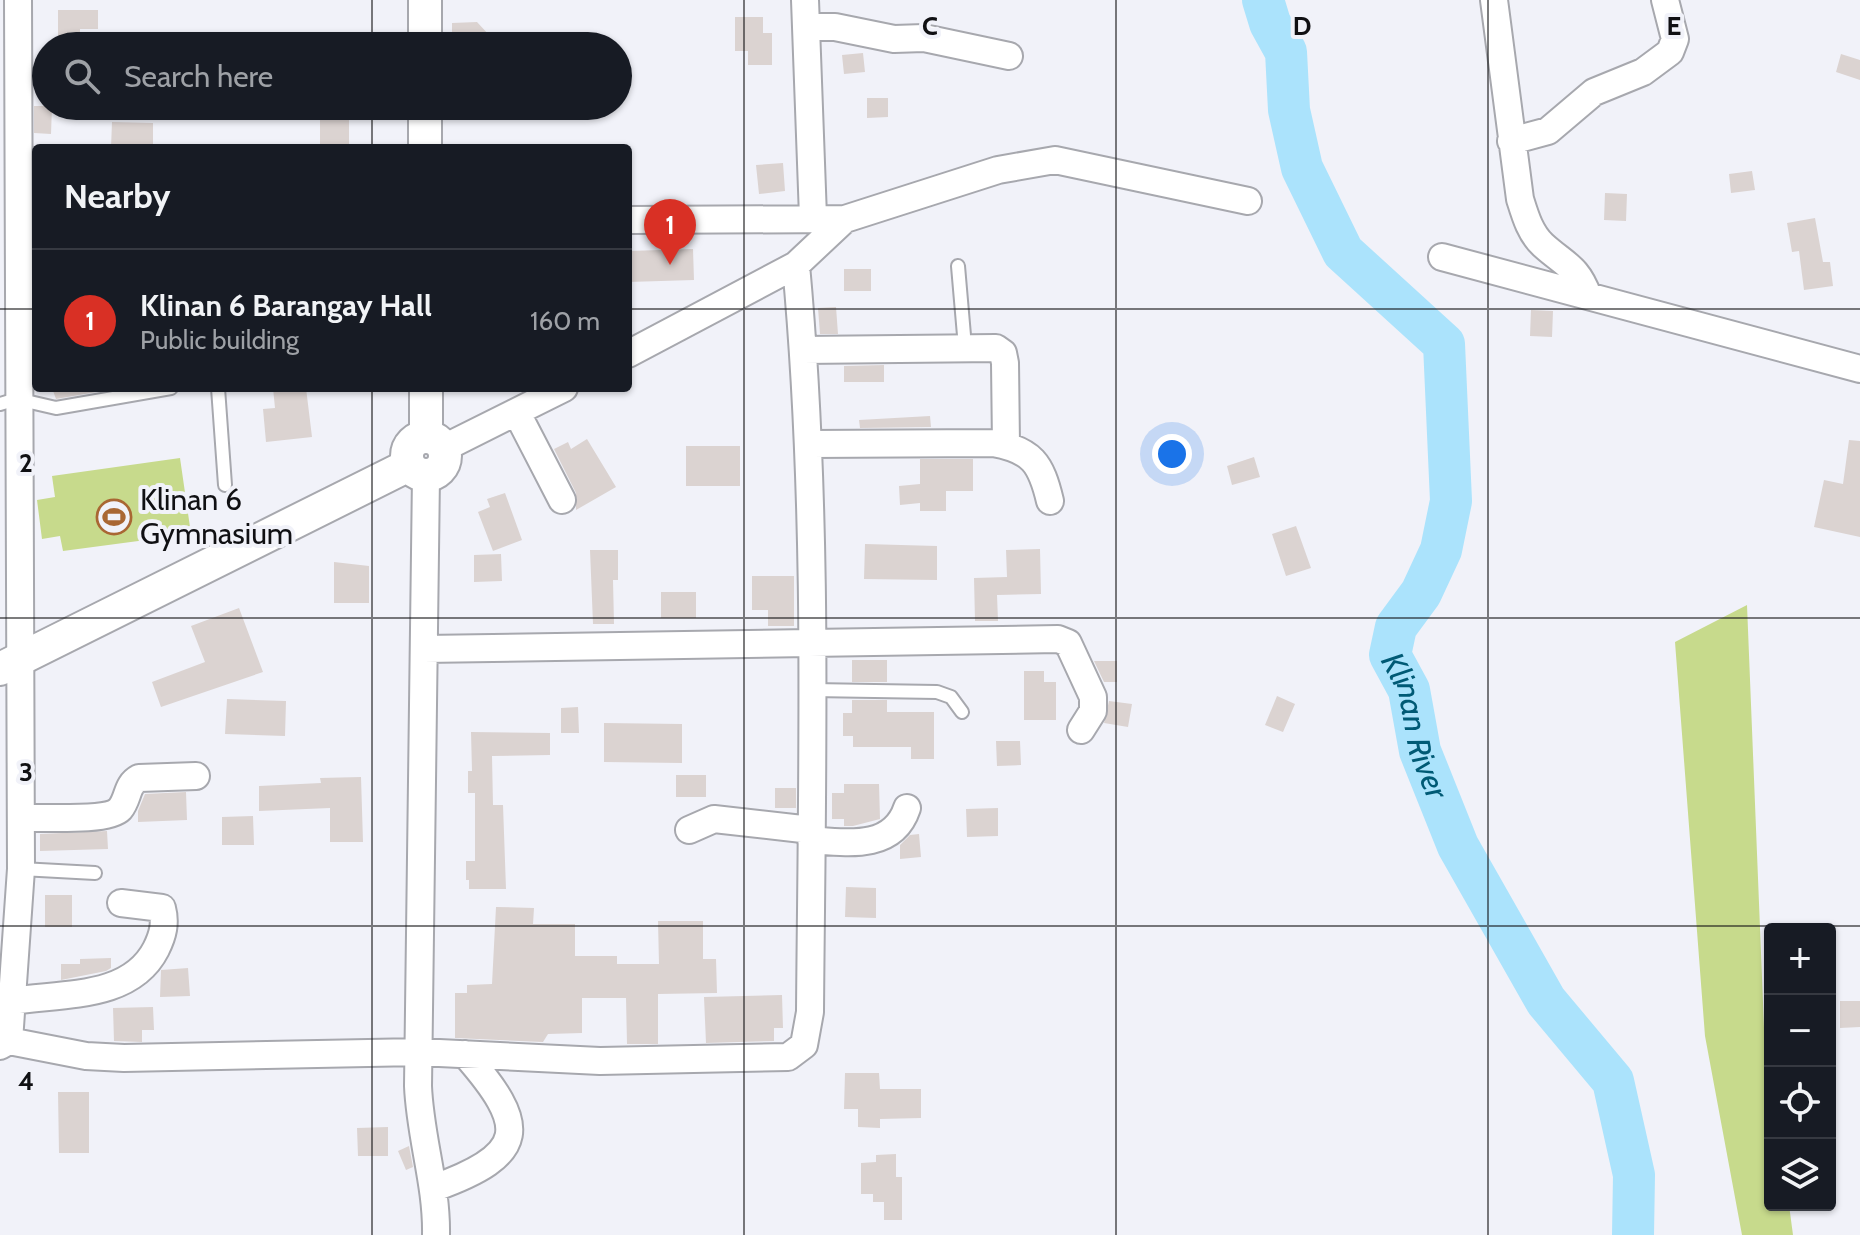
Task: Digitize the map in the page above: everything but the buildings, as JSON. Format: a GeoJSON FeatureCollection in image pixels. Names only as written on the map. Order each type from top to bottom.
{"type":"FeatureCollection","features":[{"type":"Feature","properties":{"kind":"street"},"geometry":{"type":"LineString","coordinates":[[18,0],[26,233],[9,402],[10,664],[21,818],[21,869],[12,1001],[5,1043],[86,1056],[124,1058],[419,1052],[600,1061],[684,1061],[788,1057],[797,1051],[807,1037],[810,1012],[812,643],[810,444],[796,265]]}},
{"type":"Feature","properties":{"kind":"street"},"geometry":{"type":"LineString","coordinates":[[425,0],[425,32]]}},
{"type":"Feature","properties":{"kind":"street"},"geometry":{"type":"LineString","coordinates":[[805,0],[813,217]]}},
{"type":"Feature","properties":{"kind":"street"},"geometry":{"type":"LineString","coordinates":[[1494,0],[1520,199],[1528,224],[1541,244],[1580,275],[1588,296]]}},
{"type":"Feature","properties":{"kind":"street"},"geometry":{"type":"LineString","coordinates":[[1511,141],[1548,131],[1594,92],[1643,72],[1670,52],[1674,30],[1665,0]]}},
{"type":"Feature","properties":{"kind":"street"},"geometry":{"type":"LineString","coordinates":[[806,27],[835,27],[894,39],[924,38],[1009,56]]}},
{"type":"Feature","properties":{"kind":"street"},"geometry":{"type":"LineString","coordinates":[[425,120],[425,144]]}},
{"type":"Feature","properties":{"kind":"street"},"geometry":{"type":"LineString","coordinates":[[632,220],[845,219],[998,170],[1055,160],[1248,201]]}},
{"type":"Feature","properties":{"kind":"street"},"geometry":{"type":"LineString","coordinates":[[632,352],[796,265],[845,219]]}},
{"type":"Feature","properties":{"kind":"street"},"geometry":{"type":"LineString","coordinates":[[1442,257],[1860,369]]}},
{"type":"Feature","properties":{"kind":"street"},"geometry":{"type":"LineString","coordinates":[[803,350],[996,348],[1003,353],[1006,445]]}},
{"type":"Feature","properties":{"kind":"street"},"geometry":{"type":"LineString","coordinates":[[427,392],[435,442]]}},
{"type":"Feature","properties":{"kind":"street"},"geometry":{"type":"LineString","coordinates":[[436,1235],[434,1188],[419,1116],[424,649],[417,471],[409,446],[435,442],[517,413],[556,392]]}},
{"type":"Feature","properties":{"kind":"street"},"geometry":{"type":"LineString","coordinates":[[517,413],[562,500]]}},
{"type":"Feature","properties":{"kind":"street"},"geometry":{"type":"LineString","coordinates":[[810,444],[1016,447],[1043,471],[1050,501]]}},
{"type":"Feature","properties":{"kind":"street"},"geometry":{"type":"LineString","coordinates":[[10,664],[417,471]]}},
{"type":"Feature","properties":{"kind":"street"},"geometry":{"type":"LineString","coordinates":[[424,649],[1058,639],[1068,643],[1093,697],[1093,711],[1081,730]]}},
{"type":"Feature","properties":{"kind":"street"},"geometry":{"type":"LineString","coordinates":[[21,818],[106,816],[120,808],[131,782],[139,778],[196,776]]}},
{"type":"Feature","properties":{"kind":"street"},"geometry":{"type":"LineString","coordinates":[[689,830],[714,819],[811,835],[879,840],[894,831],[907,808]]}},
{"type":"Feature","properties":{"kind":"street"},"geometry":{"type":"LineString","coordinates":[[12,1001],[108,988],[129,981],[143,969],[163,935],[162,908],[121,903]]}},
{"type":"Feature","properties":{"kind":"street"},"geometry":{"type":"LineString","coordinates":[[434,1188],[495,1160],[508,1141],[510,1130],[502,1098],[465,1054]]}},
{"type":"Feature","properties":{"kind":"lane"},"geometry":{"type":"LineString","coordinates":[[958,266],[965,347]]}},
{"type":"Feature","properties":{"kind":"lane"},"geometry":{"type":"LineString","coordinates":[[9,402],[56,408],[148,392]]}},
{"type":"Feature","properties":{"kind":"lane"},"geometry":{"type":"LineString","coordinates":[[218,392],[225,485]]}},
{"type":"Feature","properties":{"kind":"lane"},"geometry":{"type":"LineString","coordinates":[[812,690],[937,692],[951,697],[962,712]]}},
{"type":"Feature","properties":{"kind":"lane"},"geometry":{"type":"LineString","coordinates":[[21,869],[95,873]]}},
{"type":"Feature","properties":{"kind":"green space","name":"Klinan 6 Gymnasium"},"geometry":{"type":"Polygon","coordinates":[[[180,458],[191,534],[63,551],[60,536],[42,539],[37,500],[55,497],[52,476],[180,458]]]}},
{"type":"Feature","properties":{"kind":"green space"},"geometry":{"type":"Polygon","coordinates":[[[1747,605],[1764,1027],[1764,1211],[1790,1211],[1793,1235],[1742,1235],[1705,1036],[1675,642],[1747,605]]]}},
{"type":"Feature","properties":{"kind":"waterway","name":"Klinan River"},"geometry":{"type":"LineString","coordinates":[[1263,0],[1270,23],[1286,52],[1289,110],[1302,168],[1343,252],[1444,344],[1451,501],[1441,550],[1421,593],[1396,627],[1390,655],[1409,690],[1420,751],[1458,846],[1546,1001],[1613,1081],[1634,1175],[1633,1235]]}},
{"type":"Feature","properties":{"kind":"place","name":"Klinan 6 Barangay Hall"},"geometry":{"type":"Point","coordinates":[670,265]}},
{"type":"Feature","properties":{"kind":"place","name":"Klinan 6 Gymnasium"},"geometry":{"type":"Point","coordinates":[114,517]}}]}
